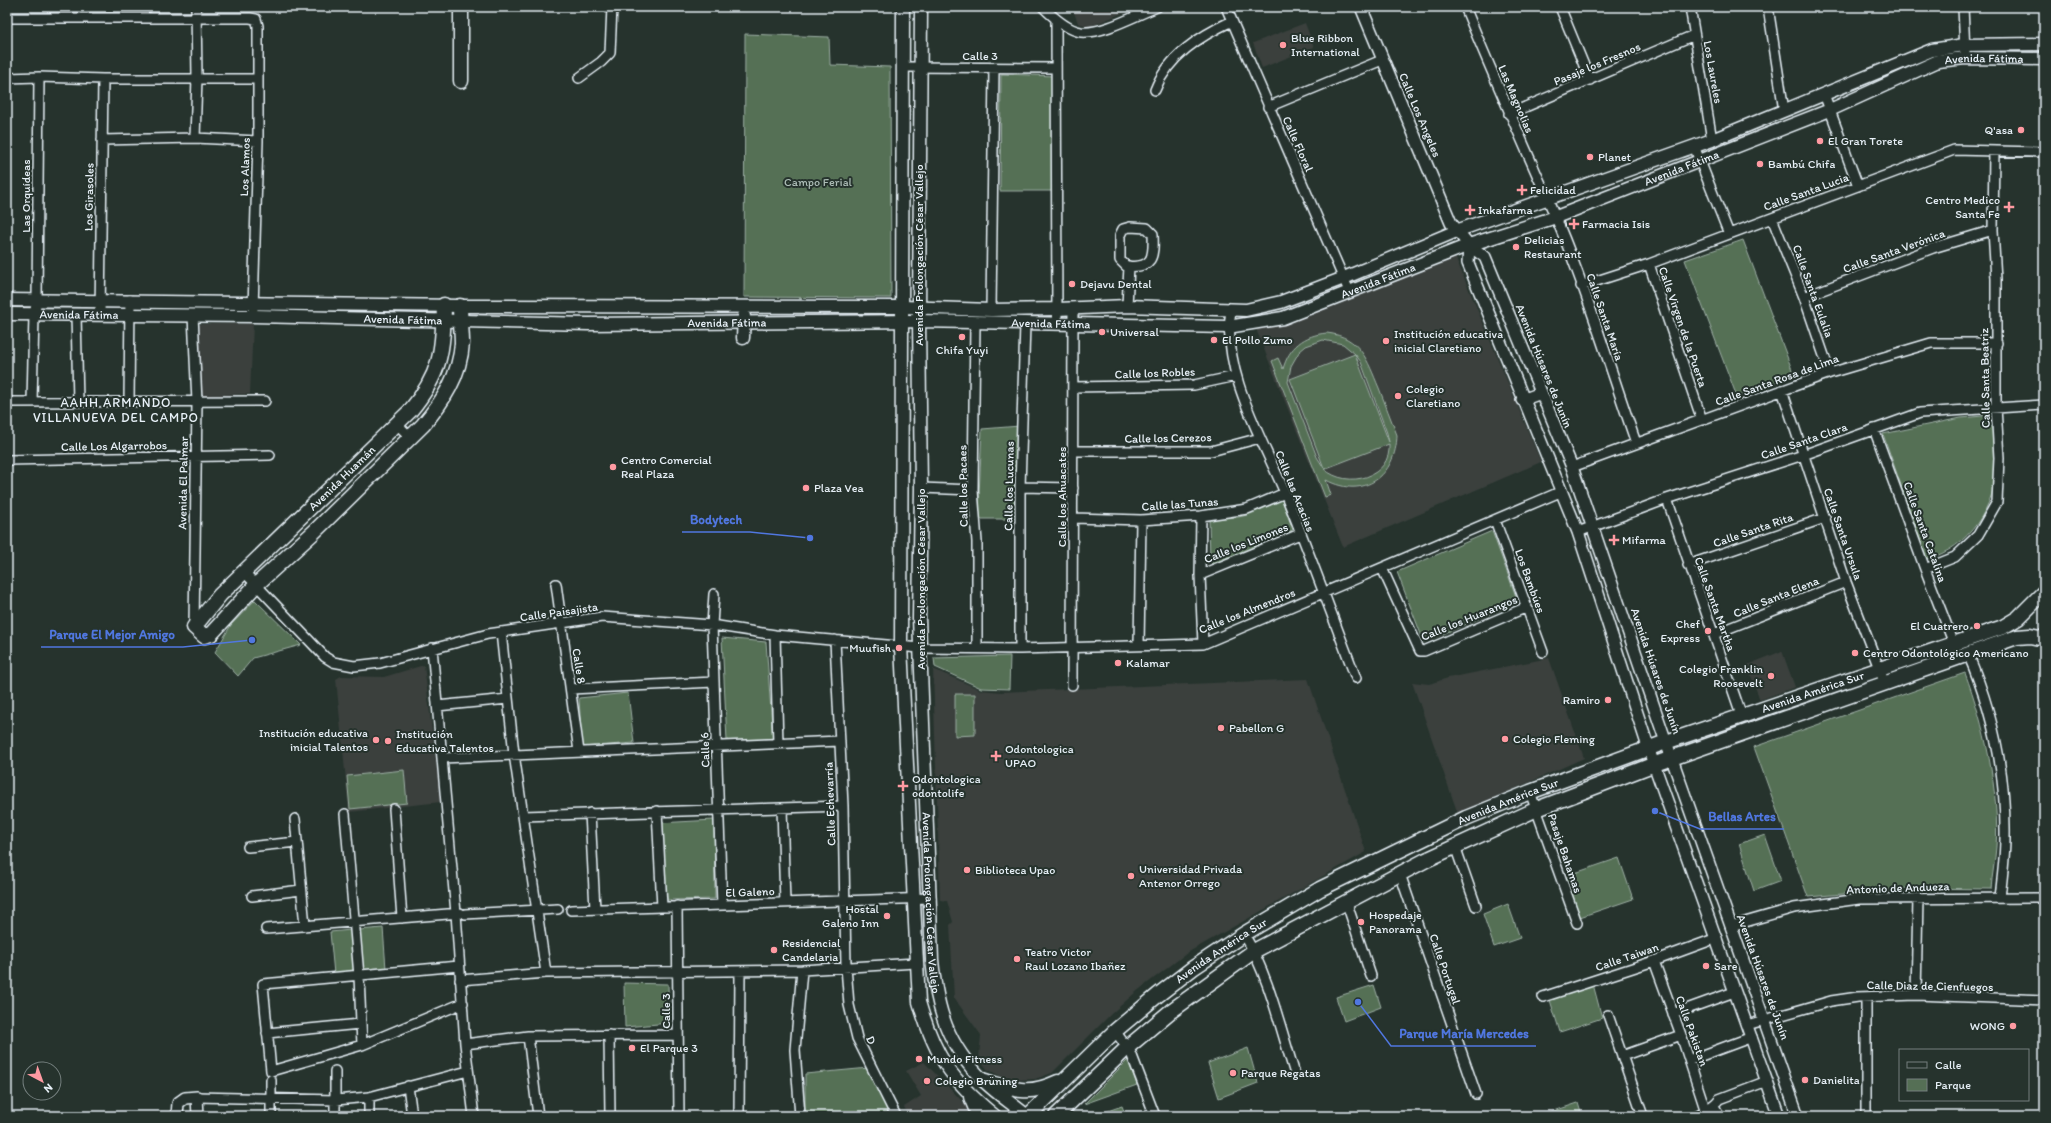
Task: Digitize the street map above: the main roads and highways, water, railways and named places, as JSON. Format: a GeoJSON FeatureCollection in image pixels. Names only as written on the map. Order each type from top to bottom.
{"type":"FeatureCollection","features":[{"type":"Feature","properties":{"kind":"main road"},"geometry":{"type":"LineString","coordinates":[[461,7],[461,81]]}},
{"type":"Feature","properties":{"kind":"main road","name":"Avenida Prolongación César Vallejo"},"geometry":{"type":"LineString","coordinates":[[903,7],[902,646],[919,1002],[927,1030],[940,1058],[972,1097],[995,1116]]}},
{"type":"Feature","properties":{"kind":"main road","name":"Avenida Prolongación César Vallejo"},"geometry":{"type":"LineString","coordinates":[[921,7],[919,68],[919,372],[921,488],[919,618],[933,967],[936,994],[943,1018],[953,1042],[967,1062],[985,1082],[1027,1116]]}},
{"type":"Feature","properties":{"kind":"main road","name":"Avenida Fátima"},"geometry":{"type":"LineString","coordinates":[[7,300],[130,300],[460,306],[902,307],[991,310],[1058,310],[1127,306],[1246,310],[1281,302],[1344,278],[1459,230],[1547,200],[1712,140],[1932,50],[1964,45],[2044,44]]}},
{"type":"Feature","properties":{"kind":"main road","name":"Avenida Fátima"},"geometry":{"type":"LineString","coordinates":[[7,314],[254,316],[444,322],[588,324],[919,321],[1228,327],[1283,318],[1469,245],[1556,217],[1830,110],[1938,61],[1965,58],[2044,59]]}},
{"type":"Feature","properties":{"kind":"main road"},"geometry":{"type":"LineString","coordinates":[[358,304],[358,319]]}},
{"type":"Feature","properties":{"kind":"main road","name":"Avenida Huamán"},"geometry":{"type":"LineString","coordinates":[[444,305],[444,322],[440,361],[432,381],[422,397],[397,424],[220,595],[194,627],[204,636],[208,636],[257,584],[313,533],[410,437],[439,406],[450,389],[462,344],[460,306]]}},
{"type":"Feature","properties":{"kind":"main road"},"geometry":{"type":"LineString","coordinates":[[588,307],[588,324]]}},
{"type":"Feature","properties":{"kind":"main road"},"geometry":{"type":"LineString","coordinates":[[743,338],[744,307]]}},
{"type":"Feature","properties":{"kind":"main road"},"geometry":{"type":"LineString","coordinates":[[903,371],[908,366],[916,367],[919,372]]}},
{"type":"Feature","properties":{"kind":"main road"},"geometry":{"type":"LineString","coordinates":[[902,560],[910,568],[914,567],[920,562]]}},
{"type":"Feature","properties":{"kind":"main road"},"geometry":{"type":"LineString","coordinates":[[902,586],[908,587],[914,591],[914,614],[919,618]]}},
{"type":"Feature","properties":{"kind":"main road","name":"Avenida América Sur"},"geometry":{"type":"LineString","coordinates":[[1027,1116],[1116,1031],[1193,968],[1244,934],[1320,889],[1466,818],[1530,792],[1666,742],[1742,717],[1879,668],[2004,627],[2018,618],[2044,592]]}},
{"type":"Feature","properties":{"kind":"main road","name":"Avenida América Sur"},"geometry":{"type":"LineString","coordinates":[[1056,1116],[1080,1090],[1180,1003],[1254,951],[1346,901],[1455,846],[1537,809],[1672,758],[2017,637],[2030,636],[2044,639]]}},
{"type":"Feature","properties":{"kind":"main road"},"geometry":{"type":"LineString","coordinates":[[979,1116],[972,1097],[985,1082],[1016,1090],[1035,1091],[1043,1089],[1072,1073]]}},
{"type":"Feature","properties":{"kind":"main road"},"geometry":{"type":"LineString","coordinates":[[1066,1116],[1080,1090]]}},
{"type":"Feature","properties":{"kind":"place","name":"Blue Ribbon International"},"geometry":{"type":"Point","coordinates":[1283,45]}},
{"type":"Feature","properties":{"kind":"place","name":"Q'asa"},"geometry":{"type":"Point","coordinates":[2021,130]}},
{"type":"Feature","properties":{"kind":"place","name":"El Gran Torete"},"geometry":{"type":"Point","coordinates":[1820,141]}},
{"type":"Feature","properties":{"kind":"place","name":"Planet"},"geometry":{"type":"Point","coordinates":[1590,157]}},
{"type":"Feature","properties":{"kind":"place","name":"Bambú Chifa"},"geometry":{"type":"Point","coordinates":[1760,164]}},
{"type":"Feature","properties":{"kind":"place","name":"Felicidad"},"geometry":{"type":"Point","coordinates":[1522,190]}},
{"type":"Feature","properties":{"kind":"place","name":"Centro Medico Santa Fe"},"geometry":{"type":"Point","coordinates":[2009,207]}},
{"type":"Feature","properties":{"kind":"place","name":"Inkafarma"},"geometry":{"type":"Point","coordinates":[1470,210]}},
{"type":"Feature","properties":{"kind":"place","name":"Farmacia Isis"},"geometry":{"type":"Point","coordinates":[1574,224]}},
{"type":"Feature","properties":{"kind":"place","name":"Delicias Restaurant"},"geometry":{"type":"Point","coordinates":[1516,247]}},
{"type":"Feature","properties":{"kind":"place","name":"Dejavu Dental"},"geometry":{"type":"Point","coordinates":[1072,284]}},
{"type":"Feature","properties":{"kind":"place","name":"Universal"},"geometry":{"type":"Point","coordinates":[1102,332]}},
{"type":"Feature","properties":{"kind":"place","name":"Chifa Yuyi"},"geometry":{"type":"Point","coordinates":[962,337]}},
{"type":"Feature","properties":{"kind":"place","name":"El Pollo Zumo"},"geometry":{"type":"Point","coordinates":[1214,340]}},
{"type":"Feature","properties":{"kind":"place","name":"Institución educativa inicial Claretiano"},"geometry":{"type":"Point","coordinates":[1386,341]}},
{"type":"Feature","properties":{"kind":"place","name":"Colegio Claretiano"},"geometry":{"type":"Point","coordinates":[1398,396]}},
{"type":"Feature","properties":{"kind":"place","name":"Centro Comercial Real Plaza"},"geometry":{"type":"Point","coordinates":[613,467]}},
{"type":"Feature","properties":{"kind":"place","name":"Plaza Vea"},"geometry":{"type":"Point","coordinates":[806,488]}},
{"type":"Feature","properties":{"kind":"place","name":"Bodytech"},"geometry":{"type":"Point","coordinates":[810,538]}},
{"type":"Feature","properties":{"kind":"place","name":"Mifarma"},"geometry":{"type":"Point","coordinates":[1614,540]}},
{"type":"Feature","properties":{"kind":"place","name":"El Cuatrero"},"geometry":{"type":"Point","coordinates":[1977,626]}},
{"type":"Feature","properties":{"kind":"place","name":"Chef Express"},"geometry":{"type":"Point","coordinates":[1708,631]}},
{"type":"Feature","properties":{"kind":"place","name":"Parque El Mejor Amigo"},"geometry":{"type":"Point","coordinates":[252,640]}},
{"type":"Feature","properties":{"kind":"place","name":"Muufish"},"geometry":{"type":"Point","coordinates":[899,648]}},
{"type":"Feature","properties":{"kind":"place","name":"Centro Odontológico Americano"},"geometry":{"type":"Point","coordinates":[1855,653]}},
{"type":"Feature","properties":{"kind":"place","name":"Kalamar"},"geometry":{"type":"Point","coordinates":[1118,663]}},
{"type":"Feature","properties":{"kind":"place","name":"Colegio Franklin Roosevelt"},"geometry":{"type":"Point","coordinates":[1771,676]}},
{"type":"Feature","properties":{"kind":"place","name":"Ramiro"},"geometry":{"type":"Point","coordinates":[1608,700]}},
{"type":"Feature","properties":{"kind":"place","name":"Pabellon G"},"geometry":{"type":"Point","coordinates":[1221,728]}},
{"type":"Feature","properties":{"kind":"place","name":"Colegio Fleming"},"geometry":{"type":"Point","coordinates":[1505,739]}},
{"type":"Feature","properties":{"kind":"place","name":"Institución educativa inicial Talentos"},"geometry":{"type":"Point","coordinates":[376,740]}},
{"type":"Feature","properties":{"kind":"place","name":"Institución Educativa Talentos"},"geometry":{"type":"Point","coordinates":[388,741]}},
{"type":"Feature","properties":{"kind":"place","name":"Odontologica UPAO"},"geometry":{"type":"Point","coordinates":[996,756]}},
{"type":"Feature","properties":{"kind":"place","name":"Odontologica odontolife"},"geometry":{"type":"Point","coordinates":[903,786]}},
{"type":"Feature","properties":{"kind":"place","name":"Bellas Artes"},"geometry":{"type":"Point","coordinates":[1655,811]}},
{"type":"Feature","properties":{"kind":"place","name":"Biblioteca Upao"},"geometry":{"type":"Point","coordinates":[967,870]}},
{"type":"Feature","properties":{"kind":"place","name":"Universidad Privada Antenor Orrego"},"geometry":{"type":"Point","coordinates":[1131,876]}},
{"type":"Feature","properties":{"kind":"place","name":"Hostal Galeno Inn"},"geometry":{"type":"Point","coordinates":[887,916]}},
{"type":"Feature","properties":{"kind":"place","name":"Hospedaje Panorama"},"geometry":{"type":"Point","coordinates":[1361,922]}},
{"type":"Feature","properties":{"kind":"place","name":"Residencial Candelaria"},"geometry":{"type":"Point","coordinates":[774,950]}},
{"type":"Feature","properties":{"kind":"place","name":"Teatro Victor Raul Lozano Ibañez"},"geometry":{"type":"Point","coordinates":[1017,959]}},
{"type":"Feature","properties":{"kind":"place","name":"Sare"},"geometry":{"type":"Point","coordinates":[1706,966]}},
{"type":"Feature","properties":{"kind":"place","name":"Parque María Mercedes"},"geometry":{"type":"Point","coordinates":[1358,1002]}},
{"type":"Feature","properties":{"kind":"place","name":"WONG"},"geometry":{"type":"Point","coordinates":[2013,1026]}},
{"type":"Feature","properties":{"kind":"place","name":"El Parque 3"},"geometry":{"type":"Point","coordinates":[632,1048]}},
{"type":"Feature","properties":{"kind":"place","name":"Mundo Fitness"},"geometry":{"type":"Point","coordinates":[919,1059]}},
{"type":"Feature","properties":{"kind":"place","name":"Parque Regatas"},"geometry":{"type":"Point","coordinates":[1233,1073]}},
{"type":"Feature","properties":{"kind":"place","name":"Danielita"},"geometry":{"type":"Point","coordinates":[1805,1080]}},
{"type":"Feature","properties":{"kind":"place","name":"Colegio Brüning"},"geometry":{"type":"Point","coordinates":[927,1081]}},
{"type":"Feature","properties":{"kind":"district","name":"AAHH ARMANDO VILLANUEVA DEL CAMPO"},"geometry":{"type":"Point","coordinates":[116,410]}},
{"type":"Feature","properties":{"kind":"park label","name":"Campo Ferial"},"geometry":{"type":"Point","coordinates":[818,182]}}]}
